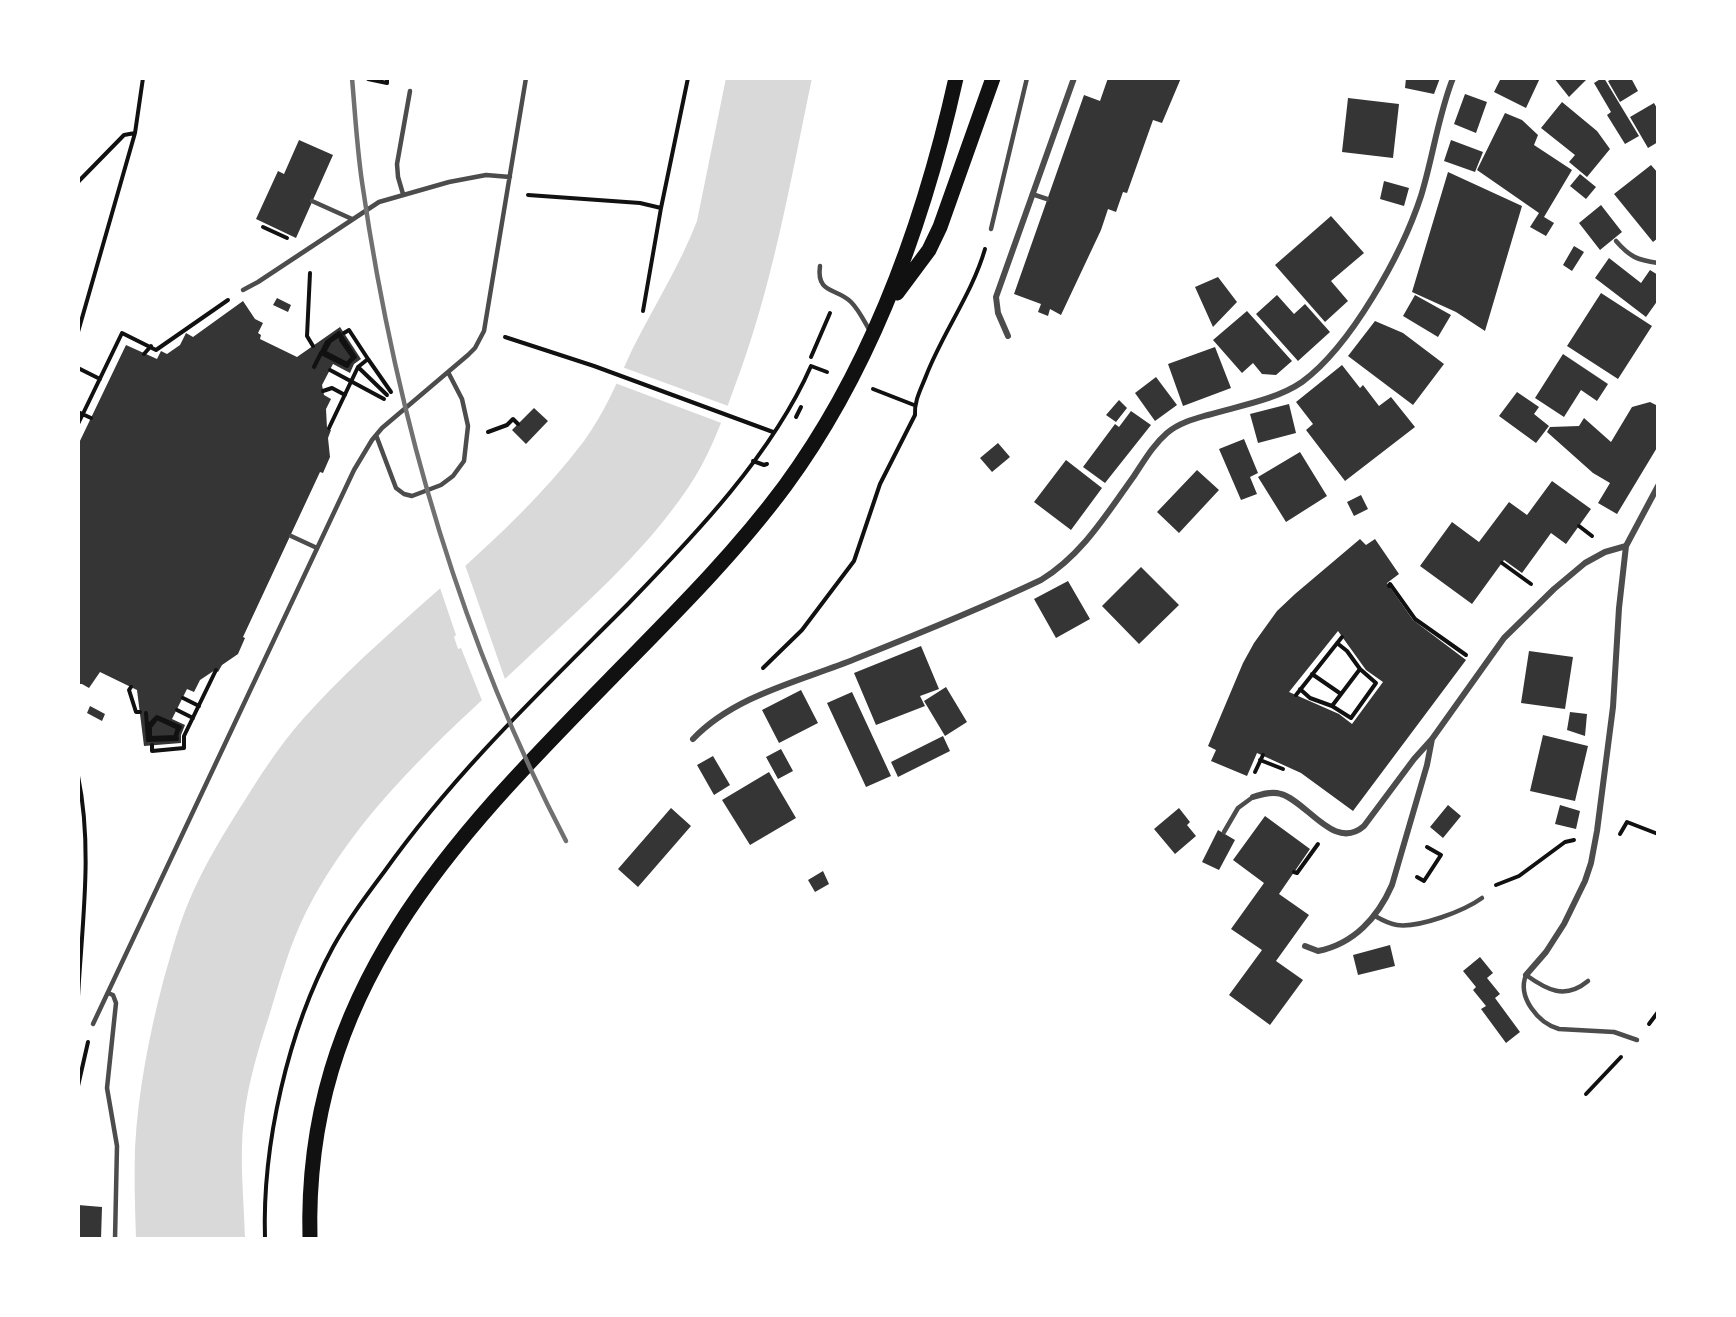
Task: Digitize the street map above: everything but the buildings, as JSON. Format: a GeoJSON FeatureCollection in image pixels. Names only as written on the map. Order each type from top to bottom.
{"type":"FeatureCollection","features":[{"type":"Feature","properties":{"kind":"main road"},"geometry":{"type":"LineString","coordinates":[[310,1239],[309,1206],[314,1149],[325,1094],[336,1054],[352,1012],[377,960],[402,917],[444,860],[513,780],[748,533],[808,454],[836,406],[887,304],[921,208],[956,78]]}},
{"type":"Feature","properties":{"kind":"main road"},"geometry":{"type":"LineString","coordinates":[[887,304],[929,250],[993,78]]}},
{"type":"Feature","properties":{"kind":"street"},"geometry":{"type":"LineString","coordinates":[[1008,336],[998,313],[996,297],[1074,78]]}},
{"type":"Feature","properties":{"kind":"street"},"geometry":{"type":"LineString","coordinates":[[693,739],[709,724],[749,700],[858,658],[1041,580],[1067,562],[1088,540],[1150,452],[1169,431],[1184,422],[1277,394],[1303,381],[1328,358],[1355,325],[1403,241],[1421,195],[1453,78]]}},
{"type":"Feature","properties":{"kind":"street"},"geometry":{"type":"LineString","coordinates":[[1526,975],[1546,952],[1564,924],[1591,863],[1613,707],[1619,608],[1626,546],[1658,486]]}},
{"type":"Feature","properties":{"kind":"street"},"geometry":{"type":"LineString","coordinates":[[1254,797],[1266,793],[1282,794],[1333,830],[1344,834],[1352,833],[1364,826],[1414,759],[1432,739],[1492,654],[1519,622],[1585,563],[1605,552],[1626,546]]}},
{"type":"Feature","properties":{"kind":"street"},"geometry":{"type":"LineString","coordinates":[[1305,946],[1318,951],[1327,950],[1363,929],[1375,916],[1392,885],[1427,765],[1432,739]]}},
{"type":"Feature","properties":{"kind":"lane"},"geometry":{"type":"LineString","coordinates":[[93,1024],[354,470],[376,435],[475,348],[484,331],[525,78]]}},
{"type":"Feature","properties":{"kind":"lane"},"geometry":{"type":"LineString","coordinates":[[991,229],[1027,78]]}},
{"type":"Feature","properties":{"kind":"lane"},"geometry":{"type":"LineString","coordinates":[[403,194],[397,164],[410,91]]}},
{"type":"Feature","properties":{"kind":"lane"},"geometry":{"type":"LineString","coordinates":[[243,290],[379,202],[403,194],[486,176],[510,177]]}},
{"type":"Feature","properties":{"kind":"lane"},"geometry":{"type":"LineString","coordinates":[[1032,194],[1047,199]]}},
{"type":"Feature","properties":{"kind":"lane"},"geometry":{"type":"LineString","coordinates":[[312,201],[352,219]]}},
{"type":"Feature","properties":{"kind":"lane"},"geometry":{"type":"LineString","coordinates":[[1616,241],[1629,255],[1658,263]]}},
{"type":"Feature","properties":{"kind":"lane"},"geometry":{"type":"LineString","coordinates":[[820,266],[818,275],[821,282],[826,288],[851,302],[860,312],[872,335]]}},
{"type":"Feature","properties":{"kind":"lane"},"geometry":{"type":"LineString","coordinates":[[376,435],[396,488],[404,494],[412,496],[441,484],[453,476],[464,461],[468,426],[462,399],[448,372]]}},
{"type":"Feature","properties":{"kind":"lane"},"geometry":{"type":"LineString","coordinates":[[291,536],[317,548]]}},
{"type":"Feature","properties":{"kind":"lane"},"geometry":{"type":"LineString","coordinates":[[1224,832],[1238,808],[1254,797]]}},
{"type":"Feature","properties":{"kind":"lane"},"geometry":{"type":"LineString","coordinates":[[1375,916],[1398,925],[1417,923],[1454,912],[1482,898]]}},
{"type":"Feature","properties":{"kind":"lane"},"geometry":{"type":"LineString","coordinates":[[1587,981],[1563,992],[1548,990],[1526,975],[1524,984],[1528,1000],[1539,1018],[1546,1024],[1559,1029],[1614,1032],[1637,1040]]}},
{"type":"Feature","properties":{"kind":"lane"},"geometry":{"type":"LineString","coordinates":[[108,993],[113,995],[116,1002],[107,1088],[117,1146],[115,1239]]}},
{"type":"Feature","properties":{"kind":"path"},"geometry":{"type":"LineString","coordinates":[[78,332],[135,133],[143,78]]}},
{"type":"Feature","properties":{"kind":"path"},"geometry":{"type":"LineString","coordinates":[[368,79],[385,83],[387,78]]}},
{"type":"Feature","properties":{"kind":"path"},"geometry":{"type":"LineString","coordinates":[[644,310],[661,208],[688,78]]}},
{"type":"Feature","properties":{"kind":"path"},"geometry":{"type":"LineString","coordinates":[[78,182],[124,135],[135,133]]}},
{"type":"Feature","properties":{"kind":"path"},"geometry":{"type":"LineString","coordinates":[[525,195],[640,203],[661,208]]}},
{"type":"Feature","properties":{"kind":"path"},"geometry":{"type":"LineString","coordinates":[[263,227],[282,236]]}},
{"type":"Feature","properties":{"kind":"path"},"geometry":{"type":"LineString","coordinates":[[761,669],[799,633],[854,561],[880,484],[915,415],[914,405],[932,360],[976,274],[991,229]]}},
{"type":"Feature","properties":{"kind":"path"},"geometry":{"type":"LineString","coordinates":[[311,268],[307,336],[313,346]]}},
{"type":"Feature","properties":{"kind":"path"},"geometry":{"type":"LineString","coordinates":[[812,357],[838,294]]}},
{"type":"Feature","properties":{"kind":"path"},"geometry":{"type":"LineString","coordinates":[[78,424],[80,413],[100,379],[122,333],[156,350],[224,302]]}},
{"type":"Feature","properties":{"kind":"path"},"geometry":{"type":"LineString","coordinates":[[344,333],[349,330],[389,393],[358,367]]}},
{"type":"Feature","properties":{"kind":"path"},"geometry":{"type":"LineString","coordinates":[[484,331],[594,366],[773,432]]}},
{"type":"Feature","properties":{"kind":"path"},"geometry":{"type":"LineString","coordinates":[[314,367],[321,353],[348,366],[355,357],[339,333],[327,342],[322,352],[347,364],[354,357],[339,335],[330,342],[324,352],[347,363],[353,357],[341,340]]}},
{"type":"Feature","properties":{"kind":"path"},"geometry":{"type":"LineString","coordinates":[[144,354],[151,346]]}},
{"type":"Feature","properties":{"kind":"path"},"geometry":{"type":"LineString","coordinates":[[329,428],[358,367],[368,358]]}},
{"type":"Feature","properties":{"kind":"path"},"geometry":{"type":"LineString","coordinates":[[762,464],[754,459],[778,426],[811,366]]}},
{"type":"Feature","properties":{"kind":"path"},"geometry":{"type":"LineString","coordinates":[[78,368],[100,379]]}},
{"type":"Feature","properties":{"kind":"path"},"geometry":{"type":"LineString","coordinates":[[330,370],[382,398]]}},
{"type":"Feature","properties":{"kind":"path"},"geometry":{"type":"LineString","coordinates":[[323,391],[332,388],[345,395]]}},
{"type":"Feature","properties":{"kind":"path"},"geometry":{"type":"LineString","coordinates":[[900,399],[914,405]]}},
{"type":"Feature","properties":{"kind":"path"},"geometry":{"type":"LineString","coordinates":[[80,413],[91,418]]}},
{"type":"Feature","properties":{"kind":"path"},"geometry":{"type":"LineString","coordinates":[[507,425],[513,419],[518,424]]}},
{"type":"Feature","properties":{"kind":"path"},"geometry":{"type":"LineString","coordinates":[[1579,526],[1592,536]]}},
{"type":"Feature","properties":{"kind":"path"},"geometry":{"type":"LineString","coordinates":[[1502,563],[1529,582]]}},
{"type":"Feature","properties":{"kind":"path"},"geometry":{"type":"LineString","coordinates":[[1389,586],[1390,584],[1415,619],[1470,658]]}},
{"type":"Feature","properties":{"kind":"path"},"geometry":{"type":"LineString","coordinates":[[1296,695],[1342,637]]}},
{"type":"Feature","properties":{"kind":"path"},"geometry":{"type":"LineString","coordinates":[[1300,690],[1310,698],[1332,706],[1351,718],[1377,683],[1360,669],[1347,651],[1337,643]]}},
{"type":"Feature","properties":{"kind":"path"},"geometry":{"type":"LineString","coordinates":[[1312,664],[1317,668]]}},
{"type":"Feature","properties":{"kind":"path"},"geometry":{"type":"LineString","coordinates":[[1332,706],[1360,669]]}},
{"type":"Feature","properties":{"kind":"path"},"geometry":{"type":"LineString","coordinates":[[152,745],[152,751],[184,748],[184,735],[216,670]]}},
{"type":"Feature","properties":{"kind":"path"},"geometry":{"type":"LineString","coordinates":[[1312,674],[1341,694]]}},
{"type":"Feature","properties":{"kind":"path"},"geometry":{"type":"LineString","coordinates":[[130,687],[136,712],[140,712]]}},
{"type":"Feature","properties":{"kind":"path"},"geometry":{"type":"LineString","coordinates":[[183,698],[199,706]]}},
{"type":"Feature","properties":{"kind":"path"},"geometry":{"type":"LineString","coordinates":[[177,710],[193,718]]}},
{"type":"Feature","properties":{"kind":"path"},"geometry":{"type":"LineString","coordinates":[[146,713],[148,740],[177,739],[176,734],[180,728],[157,717],[148,726],[149,740],[156,739],[176,738],[178,728],[158,718],[150,727],[150,738],[176,737],[176,733],[178,728],[159,719]]}},
{"type":"Feature","properties":{"kind":"path"},"geometry":{"type":"LineString","coordinates":[[1255,772],[1263,755]]}},
{"type":"Feature","properties":{"kind":"path"},"geometry":{"type":"LineString","coordinates":[[78,776],[86,815],[87,844],[78,997]]}},
{"type":"Feature","properties":{"kind":"path"},"geometry":{"type":"LineString","coordinates":[[1617,838],[1627,822],[1658,834]]}},
{"type":"Feature","properties":{"kind":"path"},"geometry":{"type":"LineString","coordinates":[[1482,898],[1501,882],[1519,876],[1565,842],[1579,839]]}},
{"type":"Feature","properties":{"kind":"path"},"geometry":{"type":"LineString","coordinates":[[1294,872],[1297,873],[1313,848]]}},
{"type":"Feature","properties":{"kind":"path"},"geometry":{"type":"LineString","coordinates":[[1415,876],[1424,881],[1441,855],[1430,849]]}},
{"type":"Feature","properties":{"kind":"path"},"geometry":{"type":"LineString","coordinates":[[78,1086],[93,1024]]}},
{"type":"Feature","properties":{"kind":"shaded area"},"geometry":{"type":"Polygon","coordinates":[[[726,78],[812,78],[788,197],[759,314],[724,416],[702,465],[670,513],[630,559],[402,779],[349,842],[326,876],[300,924],[290,949],[251,1078],[244,1118],[242,1148],[245,1239],[136,1239],[135,1148],[145,1064],[172,951],[185,911],[201,875],[260,776],[303,719],[346,674],[521,513],[584,441],[616,385],[697,221],[726,78]]]}},
{"type":"Feature","properties":{"kind":"pier"},"geometry":{"type":"Polygon","coordinates":[[[622,367],[731,407],[724,424],[615,383],[622,367]]]}},
{"type":"Feature","properties":{"kind":"pier"},"geometry":{"type":"Polygon","coordinates":[[[464,562],[506,682],[483,703],[461,648],[458,649],[454,637],[456,635],[439,585],[464,562]]]}},
{"type":"Feature","properties":{"kind":"railway"},"geometry":{"type":"LineString","coordinates":[[352,78],[360,169],[376,268],[393,353],[436,520],[463,603],[494,684],[528,763],[566,841]]}}]}
